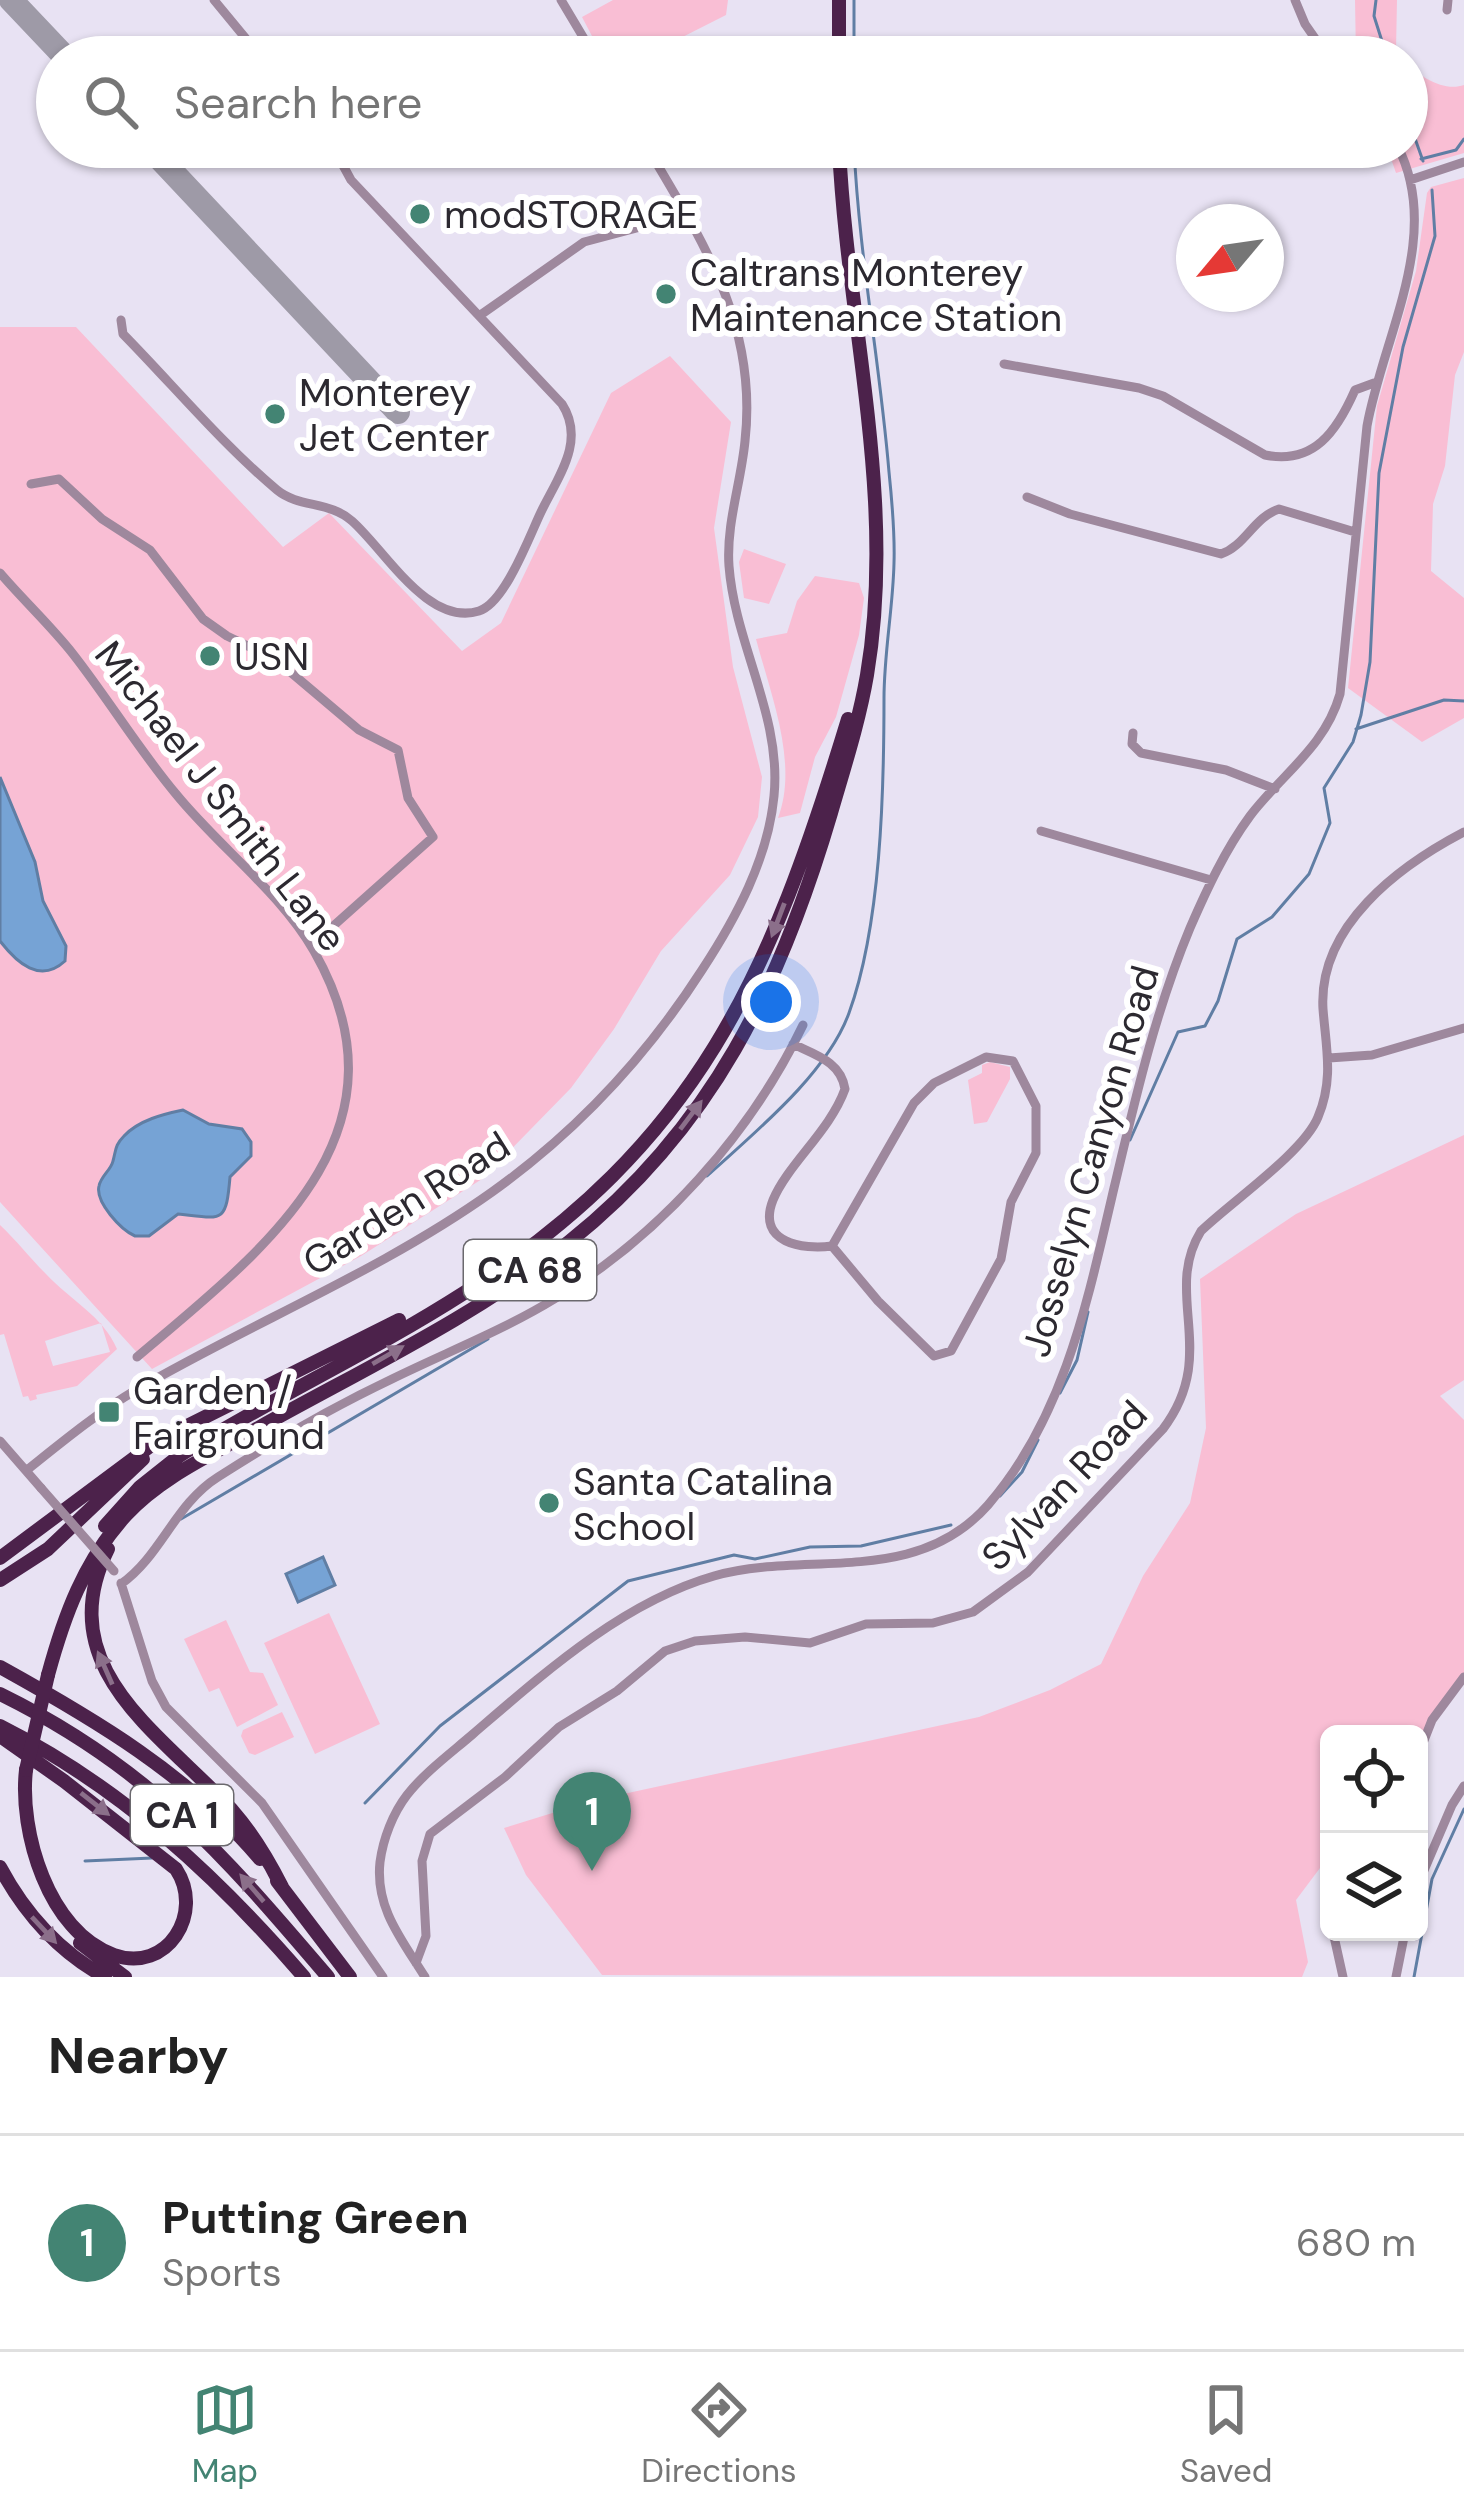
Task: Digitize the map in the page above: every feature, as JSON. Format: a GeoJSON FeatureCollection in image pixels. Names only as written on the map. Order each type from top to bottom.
{"type":"FeatureCollection","features":[{"type":"Feature","properties":{"kind":"highway"},"geometry":{"type":"LineString","coordinates":[[839,0],[839,36]]}},
{"type":"Feature","properties":{"kind":"highway","name":"CA 68"},"geometry":{"type":"LineString","coordinates":[[350,1977],[282,1887],[262,1848],[239,1819],[119,1694],[98,1653],[92,1606],[105,1556],[130,1518],[177,1475],[518,1279],[609,1207],[686,1122],[750,1026],[790,940],[861,703],[874,622],[875,476],[840,168]]}},
{"type":"Feature","properties":{"kind":"highway","name":"CA 68"},"geometry":{"type":"LineString","coordinates":[[125,1977],[95,1957],[65,1927],[37,1884],[18,1825],[22,1767],[58,1608],[75,1572],[107,1523],[140,1487],[205,1441],[490,1275],[569,1218],[635,1154],[693,1083],[741,1005],[773,934],[833,771],[862,665],[874,590]]}},
{"type":"Feature","properties":{"kind":"highway"},"geometry":{"type":"LineString","coordinates":[[0,1558],[133,1456],[490,1275]]}},
{"type":"Feature","properties":{"kind":"highway"},"geometry":{"type":"LineString","coordinates":[[0,1580],[48,1549],[153,1452],[234,1403]]}},
{"type":"Feature","properties":{"kind":"highway"},"geometry":{"type":"LineString","coordinates":[[44,1673],[70,1602],[92,1560],[140,1502],[177,1475]]}},
{"type":"Feature","properties":{"kind":"highway"},"geometry":{"type":"LineString","coordinates":[[0,1667],[88,1717],[167,1772],[226,1822],[282,1887]]}},
{"type":"Feature","properties":{"kind":"highway","name":"CA 1"},"geometry":{"type":"LineString","coordinates":[[0,1694],[86,1742],[164,1799],[219,1851],[328,1977]]}},
{"type":"Feature","properties":{"kind":"highway","name":"CA 1"},"geometry":{"type":"LineString","coordinates":[[0,1726],[85,1775],[161,1831],[232,1896],[304,1977]]}},
{"type":"Feature","properties":{"kind":"highway"},"geometry":{"type":"LineString","coordinates":[[0,1736],[93,1802],[179,1874],[187,1892],[187,1913],[179,1933],[163,1949],[139,1958],[112,1954],[88,1939],[59,1906],[31,1842],[22,1767]]}},
{"type":"Feature","properties":{"kind":"highway"},"geometry":{"type":"LineString","coordinates":[[0,1867],[20,1902],[49,1936],[105,1977]]}},
{"type":"Feature","properties":{"kind":"street"},"geometry":{"type":"LineString","coordinates":[[214,0],[244,36]]}},
{"type":"Feature","properties":{"kind":"street"},"geometry":{"type":"LineString","coordinates":[[561,0],[582,36]]}},
{"type":"Feature","properties":{"kind":"street"},"geometry":{"type":"LineString","coordinates":[[1295,0],[1316,36]]}},
{"type":"Feature","properties":{"kind":"street"},"geometry":{"type":"LineString","coordinates":[[1410,180],[1464,162]]}},
{"type":"Feature","properties":{"kind":"street"},"geometry":{"type":"LineString","coordinates":[[121,320],[123,334],[282,495],[338,511],[443,610],[466,614],[487,608],[508,580],[561,471],[574,436],[572,421],[562,404],[344,168]]}},
{"type":"Feature","properties":{"kind":"street","name":"Garden Road"},"geometry":{"type":"LineString","coordinates":[[27,1470],[137,1390],[408,1245],[518,1173],[582,1118],[655,1037],[709,961],[746,892],[767,837],[776,774],[770,726],[729,567],[729,531],[746,439],[745,376],[723,283],[659,168]]}},
{"type":"Feature","properties":{"kind":"street","name":"Josselyn Canyon Road"},"geometry":{"type":"LineString","coordinates":[[424,1977],[391,1924],[381,1894],[384,1841],[407,1795],[521,1694],[601,1634],[687,1585],[747,1569],[830,1566],[894,1556],[937,1542],[998,1493],[1048,1409],[1078,1337],[1148,1052],[1181,951],[1211,880],[1242,828],[1316,745],[1336,707],[1374,383],[1412,250],[1406,168]]}},
{"type":"Feature","properties":{"kind":"street"},"geometry":{"type":"LineString","coordinates":[[479,316],[584,242],[648,225],[682,206]]}},
{"type":"Feature","properties":{"kind":"street"},"geometry":{"type":"LineString","coordinates":[[1004,364],[1163,396],[1264,455],[1281,459],[1297,456],[1329,438],[1343,419],[1354,390],[1374,383]]}},
{"type":"Feature","properties":{"kind":"street"},"geometry":{"type":"LineString","coordinates":[[31,484],[59,479],[102,519],[150,550],[203,619],[274,659],[358,730],[398,750],[408,797],[433,837],[322,936],[314,950]]}},
{"type":"Feature","properties":{"kind":"street"},"geometry":{"type":"LineString","coordinates":[[1027,497],[1070,514],[1221,554],[1232,551],[1267,513],[1279,509],[1355,532]]}},
{"type":"Feature","properties":{"kind":"street","name":"Michael J Smith Lane"},"geometry":{"type":"LineString","coordinates":[[0,573],[70,650],[177,796],[244,864],[314,950],[333,997],[345,1046],[345,1097],[332,1147],[306,1197],[269,1240],[136,1357]]}},
{"type":"Feature","properties":{"kind":"street"},"geometry":{"type":"LineString","coordinates":[[1133,733],[1132,744],[1141,753],[1226,770],[1274,789]]}},
{"type":"Feature","properties":{"kind":"street"},"geometry":{"type":"LineString","coordinates":[[1041,831],[1211,880]]}},
{"type":"Feature","properties":{"kind":"street","name":"Sylvan Road"},"geometry":{"type":"LineString","coordinates":[[416,1964],[426,1936],[422,1876],[424,1846],[430,1834],[505,1778],[559,1727],[617,1691],[665,1651],[695,1641],[745,1637],[810,1643],[866,1624],[952,1620],[987,1604],[1028,1572],[1173,1416],[1190,1367],[1186,1268],[1194,1242],[1306,1138],[1326,1094],[1329,1058],[1324,983],[1346,930],[1383,886],[1464,832]]}},
{"type":"Feature","properties":{"kind":"street"},"geometry":{"type":"LineString","coordinates":[[121,1583],[140,1568],[183,1507],[216,1478],[354,1399],[538,1309],[616,1257],[722,1151],[766,1090],[802,1025]]}},
{"type":"Feature","properties":{"kind":"street"},"geometry":{"type":"LineString","coordinates":[[1329,1058],[1372,1055],[1464,1028]]}},
{"type":"Feature","properties":{"kind":"street"},"geometry":{"type":"LineString","coordinates":[[794,1044],[834,1065],[845,1089],[777,1193],[770,1215],[776,1231],[790,1244],[804,1249],[832,1246]]}},
{"type":"Feature","properties":{"kind":"street"},"geometry":{"type":"LineString","coordinates":[[986,1057],[1001,1057],[1017,1065],[1036,1106],[1036,1153],[1008,1212],[1001,1259],[951,1351],[930,1355],[832,1246],[909,1110],[928,1088],[986,1057]]}},
{"type":"Feature","properties":{"kind":"street"},"geometry":{"type":"LineString","coordinates":[[0,1441],[114,1571],[166,1707],[262,1804],[383,1977]]}},
{"type":"Feature","properties":{"kind":"street"},"geometry":{"type":"LineString","coordinates":[[1428,1730],[1464,1677]]}},
{"type":"Feature","properties":{"kind":"street"},"geometry":{"type":"LineString","coordinates":[[1428,1860],[1464,1786]]}},
{"type":"Feature","properties":{"kind":"street"},"geometry":{"type":"LineString","coordinates":[[1335,1941],[1343,1977]]}},
{"type":"Feature","properties":{"kind":"street"},"geometry":{"type":"LineString","coordinates":[[1396,1977],[1403,1941]]}},
{"type":"Feature","properties":{"kind":"shaded area"},"geometry":{"type":"Polygon","coordinates":[[[613,0],[728,0],[726,15],[684,36],[592,36],[582,17],[613,0]]]}},
{"type":"Feature","properties":{"kind":"shaded area"},"geometry":{"type":"Polygon","coordinates":[[[1355,0],[1397,0],[1396,36],[1356,36],[1355,0]]]}},
{"type":"Feature","properties":{"kind":"shaded area"},"geometry":{"type":"Polygon","coordinates":[[[1428,79],[1448,86],[1464,85],[1464,153],[1428,164],[1428,79]]]}},
{"type":"Feature","properties":{"kind":"shaded area"},"geometry":{"type":"Polygon","coordinates":[[[1464,178],[1464,352],[1455,375],[1445,466],[1433,504],[1431,571],[1464,598],[1464,718],[1422,742],[1348,688],[1377,406],[1416,271],[1427,193],[1431,187],[1464,178]]]}},
{"type":"Feature","properties":{"kind":"shaded area"},"geometry":{"type":"Polygon","coordinates":[[[0,327],[76,327],[283,547],[329,513],[462,651],[501,623],[611,393],[670,356],[731,422],[714,528],[733,667],[762,777],[758,817],[730,875],[661,951],[571,1088],[482,1179],[361,1256],[152,1369],[0,1202],[0,327]]]}},
{"type":"Feature","properties":{"kind":"shaded area"},"geometry":{"type":"Polygon","coordinates":[[[744,549],[786,564],[769,604],[744,598],[739,562],[744,549]]]}},
{"type":"Feature","properties":{"kind":"shaded area"},"geometry":{"type":"Polygon","coordinates":[[[815,576],[859,583],[864,598],[859,635],[836,717],[815,757],[800,813],[778,818],[784,797],[784,751],[756,639],[787,633],[797,601],[815,576]]]}},
{"type":"Feature","properties":{"kind":"shaded area"},"geometry":{"type":"Polygon","coordinates":[[[990,1062],[1010,1067],[1010,1079],[987,1122],[974,1124],[968,1080],[990,1062]]]}},
{"type":"Feature","properties":{"kind":"shaded area"},"geometry":{"type":"Polygon","coordinates":[[[1464,1135],[1464,1380],[1440,1396],[1464,1420],[1464,1677],[1427,1725],[1320,1725],[1320,1868],[1296,1900],[1308,1962],[1302,1977],[602,1975],[526,1875],[504,1828],[591,1801],[979,1717],[1101,1664],[1143,1576],[1190,1503],[1206,1428],[1200,1279],[1296,1214],[1464,1135]]]}},
{"type":"Feature","properties":{"kind":"shaded area"},"geometry":{"type":"Polygon","coordinates":[[[0,1225],[100,1323],[45,1341],[53,1366],[110,1352],[102,1325],[117,1349],[77,1386],[36,1395],[30,1401],[23,1397],[4,1334],[0,1335],[0,1225]]]}},
{"type":"Feature","properties":{"kind":"shaded area"},"geometry":{"type":"Polygon","coordinates":[[[329,1613],[380,1724],[315,1754],[264,1643],[329,1613]]]}},
{"type":"Feature","properties":{"kind":"shaded area"},"geometry":{"type":"Polygon","coordinates":[[[226,1620],[250,1672],[263,1673],[278,1705],[237,1727],[219,1688],[209,1692],[184,1639],[226,1620]]]}},
{"type":"Feature","properties":{"kind":"shaded area"},"geometry":{"type":"Polygon","coordinates":[[[282,1712],[294,1737],[255,1755],[249,1753],[243,1730],[282,1712]]]}},
{"type":"Feature","properties":{"kind":"water"},"geometry":{"type":"Polygon","coordinates":[[[0,777],[35,862],[43,901],[66,946],[65,961],[47,971],[21,963],[0,941],[0,777]]]}},
{"type":"Feature","properties":{"kind":"water"},"geometry":{"type":"Polygon","coordinates":[[[183,1110],[209,1124],[242,1129],[251,1142],[251,1156],[230,1177],[227,1203],[219,1215],[178,1214],[149,1236],[135,1236],[105,1207],[100,1182],[130,1130],[183,1110]]]}},
{"type":"Feature","properties":{"kind":"water"},"geometry":{"type":"Polygon","coordinates":[[[323,1557],[335,1585],[298,1602],[286,1574],[323,1557]]]}},
{"type":"Feature","properties":{"kind":"waterway"},"geometry":{"type":"LineString","coordinates":[[854,0],[854,36]]}},
{"type":"Feature","properties":{"kind":"waterway"},"geometry":{"type":"LineString","coordinates":[[1376,0],[1374,16],[1380,36]]}},
{"type":"Feature","properties":{"kind":"waterway"},"geometry":{"type":"LineString","coordinates":[[1428,157],[1456,150],[1464,139]]}},
{"type":"Feature","properties":{"kind":"waterway"},"geometry":{"type":"LineString","coordinates":[[707,1176],[787,1101],[824,1058],[849,1013],[868,940],[881,816],[894,540],[856,168]]}},
{"type":"Feature","properties":{"kind":"waterway"},"geometry":{"type":"LineString","coordinates":[[1130,1140],[1178,1032],[1205,1026],[1237,939],[1272,917],[1309,874],[1330,823],[1324,788],[1353,742],[1370,662],[1379,473],[1403,347],[1435,236],[1432,190]]}},
{"type":"Feature","properties":{"kind":"waterway"},"geometry":{"type":"LineString","coordinates":[[1356,729],[1444,700],[1464,701]]}},
{"type":"Feature","properties":{"kind":"waterway"},"geometry":{"type":"LineString","coordinates":[[1060,1393],[1077,1360],[1088,1312]]}},
{"type":"Feature","properties":{"kind":"waterway"},"geometry":{"type":"LineString","coordinates":[[181,1519],[488,1339]]}},
{"type":"Feature","properties":{"kind":"waterway"},"geometry":{"type":"LineString","coordinates":[[1000,1496],[1022,1472],[1038,1440]]}},
{"type":"Feature","properties":{"kind":"waterway"},"geometry":{"type":"LineString","coordinates":[[365,1803],[440,1726],[628,1581],[734,1555],[755,1559],[810,1547],[861,1546],[951,1525]]}},
{"type":"Feature","properties":{"kind":"waterway"},"geometry":{"type":"LineString","coordinates":[[1414,1977],[1432,1879],[1464,1809]]}},
{"type":"Feature","properties":{"kind":"waterway"},"geometry":{"type":"LineString","coordinates":[[85,1861],[152,1858]]}},
{"type":"Feature","properties":{"kind":"taxiway"},"geometry":{"type":"LineString","coordinates":[[11,0],[45,36]]}},
{"type":"Feature","properties":{"kind":"taxiway"},"geometry":{"type":"LineString","coordinates":[[169,168],[398,412]]}},
{"type":"Feature","properties":{"kind":"place","name":"modSTORAGE"},"geometry":{"type":"Point","coordinates":[420,214]}},
{"type":"Feature","properties":{"kind":"place","name":"Caltrans Monterey Maintenance Station"},"geometry":{"type":"Point","coordinates":[666,294]}},
{"type":"Feature","properties":{"kind":"place","name":"Monterey Jet Center"},"geometry":{"type":"Point","coordinates":[275,414]}},
{"type":"Feature","properties":{"kind":"place","name":"USN"},"geometry":{"type":"Point","coordinates":[210,656]}},
{"type":"Feature","properties":{"kind":"place","name":"Garden / Fairground"},"geometry":{"type":"Point","coordinates":[109,1412]}},
{"type":"Feature","properties":{"kind":"place","name":"Santa Catalina School"},"geometry":{"type":"Point","coordinates":[549,1503]}},
{"type":"Feature","properties":{"kind":"place","name":"Putting Green"},"geometry":{"type":"Point","coordinates":[592,1871]}}]}
